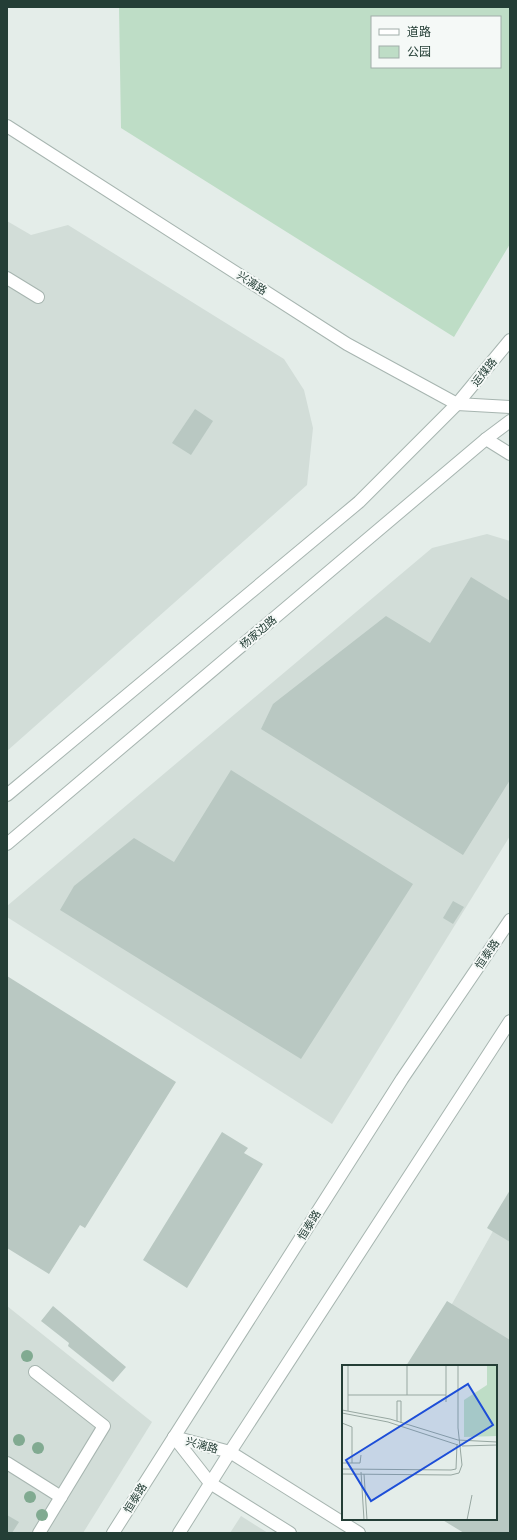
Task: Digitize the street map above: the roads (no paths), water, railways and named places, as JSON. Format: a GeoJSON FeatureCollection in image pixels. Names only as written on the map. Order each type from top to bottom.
{"type":"FeatureCollection","features":[{"type":"Feature","properties":{"kind":"street","name":"兴漓路"},"geometry":{"type":"LineString","coordinates":[[7,126],[346,344],[457,404],[510,407]]}},
{"type":"Feature","properties":{"kind":"street"},"geometry":{"type":"LineString","coordinates":[[7,278],[38,297]]}},
{"type":"Feature","properties":{"kind":"street","name":"运煤路"},"geometry":{"type":"LineString","coordinates":[[457,404],[510,340]]}},
{"type":"Feature","properties":{"kind":"street"},"geometry":{"type":"LineString","coordinates":[[7,795],[360,502],[457,404]]}},
{"type":"Feature","properties":{"kind":"street","name":"杨家边路"},"geometry":{"type":"LineString","coordinates":[[7,844],[486,439],[510,421]]}},
{"type":"Feature","properties":{"kind":"street"},"geometry":{"type":"LineString","coordinates":[[486,439],[510,454]]}},
{"type":"Feature","properties":{"kind":"street","name":"恒泰路"},"geometry":{"type":"LineString","coordinates":[[113,1533],[402,1079],[510,920]]}},
{"type":"Feature","properties":{"kind":"street"},"geometry":{"type":"LineString","coordinates":[[179,1533],[510,1021]]}},
{"type":"Feature","properties":{"kind":"street"},"geometry":{"type":"LineString","coordinates":[[35,1372],[104,1426],[39,1533]]}},
{"type":"Feature","properties":{"kind":"street","name":"兴漓路"},"geometry":{"type":"LineString","coordinates":[[174,1437],[230,1452],[359,1533]]}},
{"type":"Feature","properties":{"kind":"street","name":"兴漓路"},"geometry":{"type":"LineString","coordinates":[[174,1437],[210,1483],[290,1533]]}},
{"type":"Feature","properties":{"kind":"street"},"geometry":{"type":"LineString","coordinates":[[7,1463],[61,1497]]}}]}
